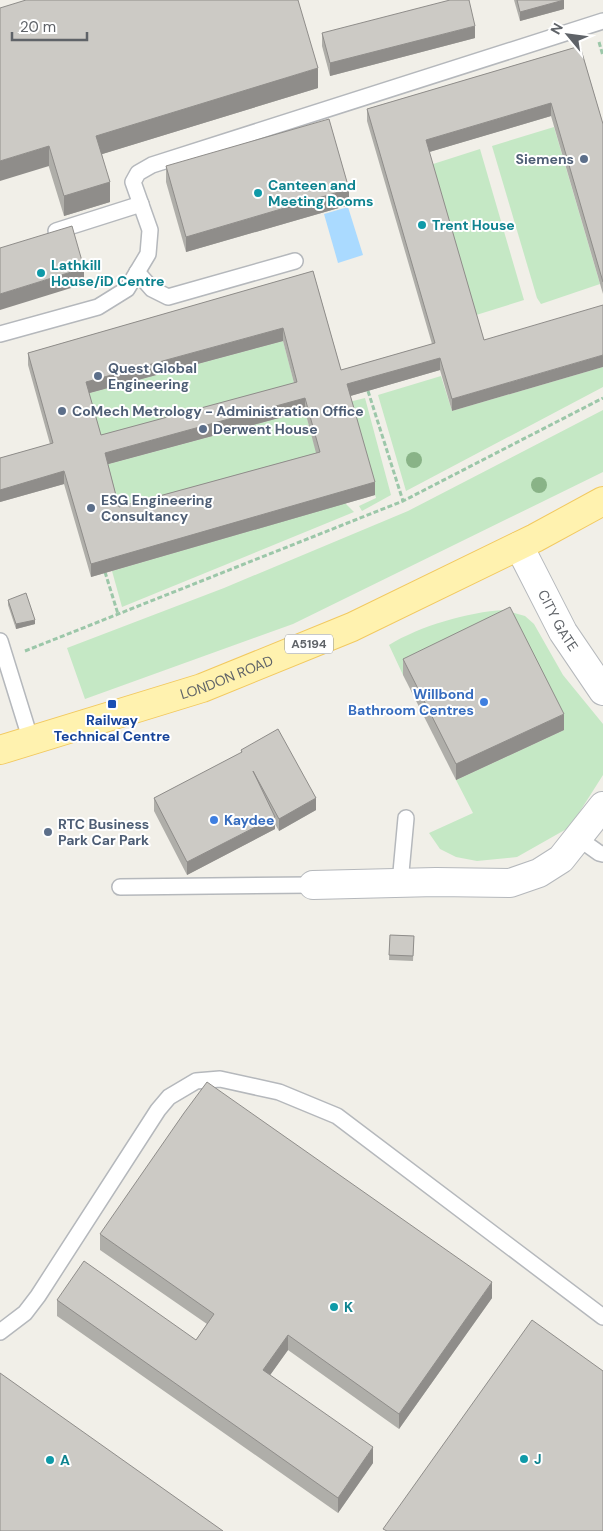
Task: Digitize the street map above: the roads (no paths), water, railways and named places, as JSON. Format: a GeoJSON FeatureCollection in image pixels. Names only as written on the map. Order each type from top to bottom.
{"type":"FeatureCollection","features":[{"type":"Feature","properties":{"kind":"main road","name":"LONDON ROAD"},"geometry":{"type":"LineString","coordinates":[[0,750],[202,688],[352,627],[519,546],[603,501]]}},
{"type":"Feature","properties":{"kind":"street","name":"CITY GATE"},"geometry":{"type":"LineString","coordinates":[[519,546],[564,632],[603,691]]}},
{"type":"Feature","properties":{"kind":"street"},"geometry":{"type":"LineString","coordinates":[[313,885],[510,883],[540,873],[561,858],[603,806]]}},
{"type":"Feature","properties":{"kind":"lane"},"geometry":{"type":"LineString","coordinates":[[0,334],[98,307],[127,289],[148,254],[150,230],[133,182],[138,173],[152,165],[603,21]]}},
{"type":"Feature","properties":{"kind":"lane"},"geometry":{"type":"LineString","coordinates":[[56,231],[141,204]]}},
{"type":"Feature","properties":{"kind":"lane"},"geometry":{"type":"LineString","coordinates":[[137,272],[152,289],[168,297],[295,261]]}},
{"type":"Feature","properties":{"kind":"lane"},"geometry":{"type":"LineString","coordinates":[[0,641],[31,740]]}},
{"type":"Feature","properties":{"kind":"lane"},"geometry":{"type":"LineString","coordinates":[[400,883],[406,818]]}},
{"type":"Feature","properties":{"kind":"lane"},"geometry":{"type":"LineString","coordinates":[[578,838],[603,854]]}},
{"type":"Feature","properties":{"kind":"lane"},"geometry":{"type":"LineString","coordinates":[[120,888],[313,885]]}},
{"type":"Feature","properties":{"kind":"lane"},"geometry":{"type":"LineString","coordinates":[[0,1332],[25,1313],[38,1296],[158,1110],[170,1097],[196,1081],[220,1079],[279,1092],[337,1116],[603,1317]]}},
{"type":"Feature","properties":{"kind":"water"},"geometry":{"type":"Polygon","coordinates":[[[348,207],[363,255],[338,263],[324,214],[348,207]]]}},
{"type":"Feature","properties":{"kind":"place","name":"Siemens"},"geometry":{"type":"Point","coordinates":[584,159]}},
{"type":"Feature","properties":{"kind":"place","name":"Canteen and Meeting Rooms"},"geometry":{"type":"Point","coordinates":[258,193]}},
{"type":"Feature","properties":{"kind":"place","name":"Trent House"},"geometry":{"type":"Point","coordinates":[422,225]}},
{"type":"Feature","properties":{"kind":"place","name":"Lathkill House/iD Centre"},"geometry":{"type":"Point","coordinates":[41,273]}},
{"type":"Feature","properties":{"kind":"place","name":"Quest Global Engineering"},"geometry":{"type":"Point","coordinates":[98,376]}},
{"type":"Feature","properties":{"kind":"place","name":"CoMech Metrology - Administration Office"},"geometry":{"type":"Point","coordinates":[62,411]}},
{"type":"Feature","properties":{"kind":"place","name":"Derwent House"},"geometry":{"type":"Point","coordinates":[203,429]}},
{"type":"Feature","properties":{"kind":"place","name":"ESG Engineering Consultancy"},"geometry":{"type":"Point","coordinates":[91,508]}},
{"type":"Feature","properties":{"kind":"place","name":"Willbond Bathroom Centres"},"geometry":{"type":"Point","coordinates":[484,702]}},
{"type":"Feature","properties":{"kind":"place","name":"Railway Technical Centre"},"geometry":{"type":"Point","coordinates":[112,704]}},
{"type":"Feature","properties":{"kind":"place","name":"Kaydee"},"geometry":{"type":"Point","coordinates":[214,820]}},
{"type":"Feature","properties":{"kind":"place","name":"RTC Business Park Car Park"},"geometry":{"type":"Point","coordinates":[48,832]}},
{"type":"Feature","properties":{"kind":"place","name":"K"},"geometry":{"type":"Point","coordinates":[334,1307]}},
{"type":"Feature","properties":{"kind":"place","name":"J"},"geometry":{"type":"Point","coordinates":[524,1459]}},
{"type":"Feature","properties":{"kind":"place","name":"A"},"geometry":{"type":"Point","coordinates":[50,1460]}}]}
